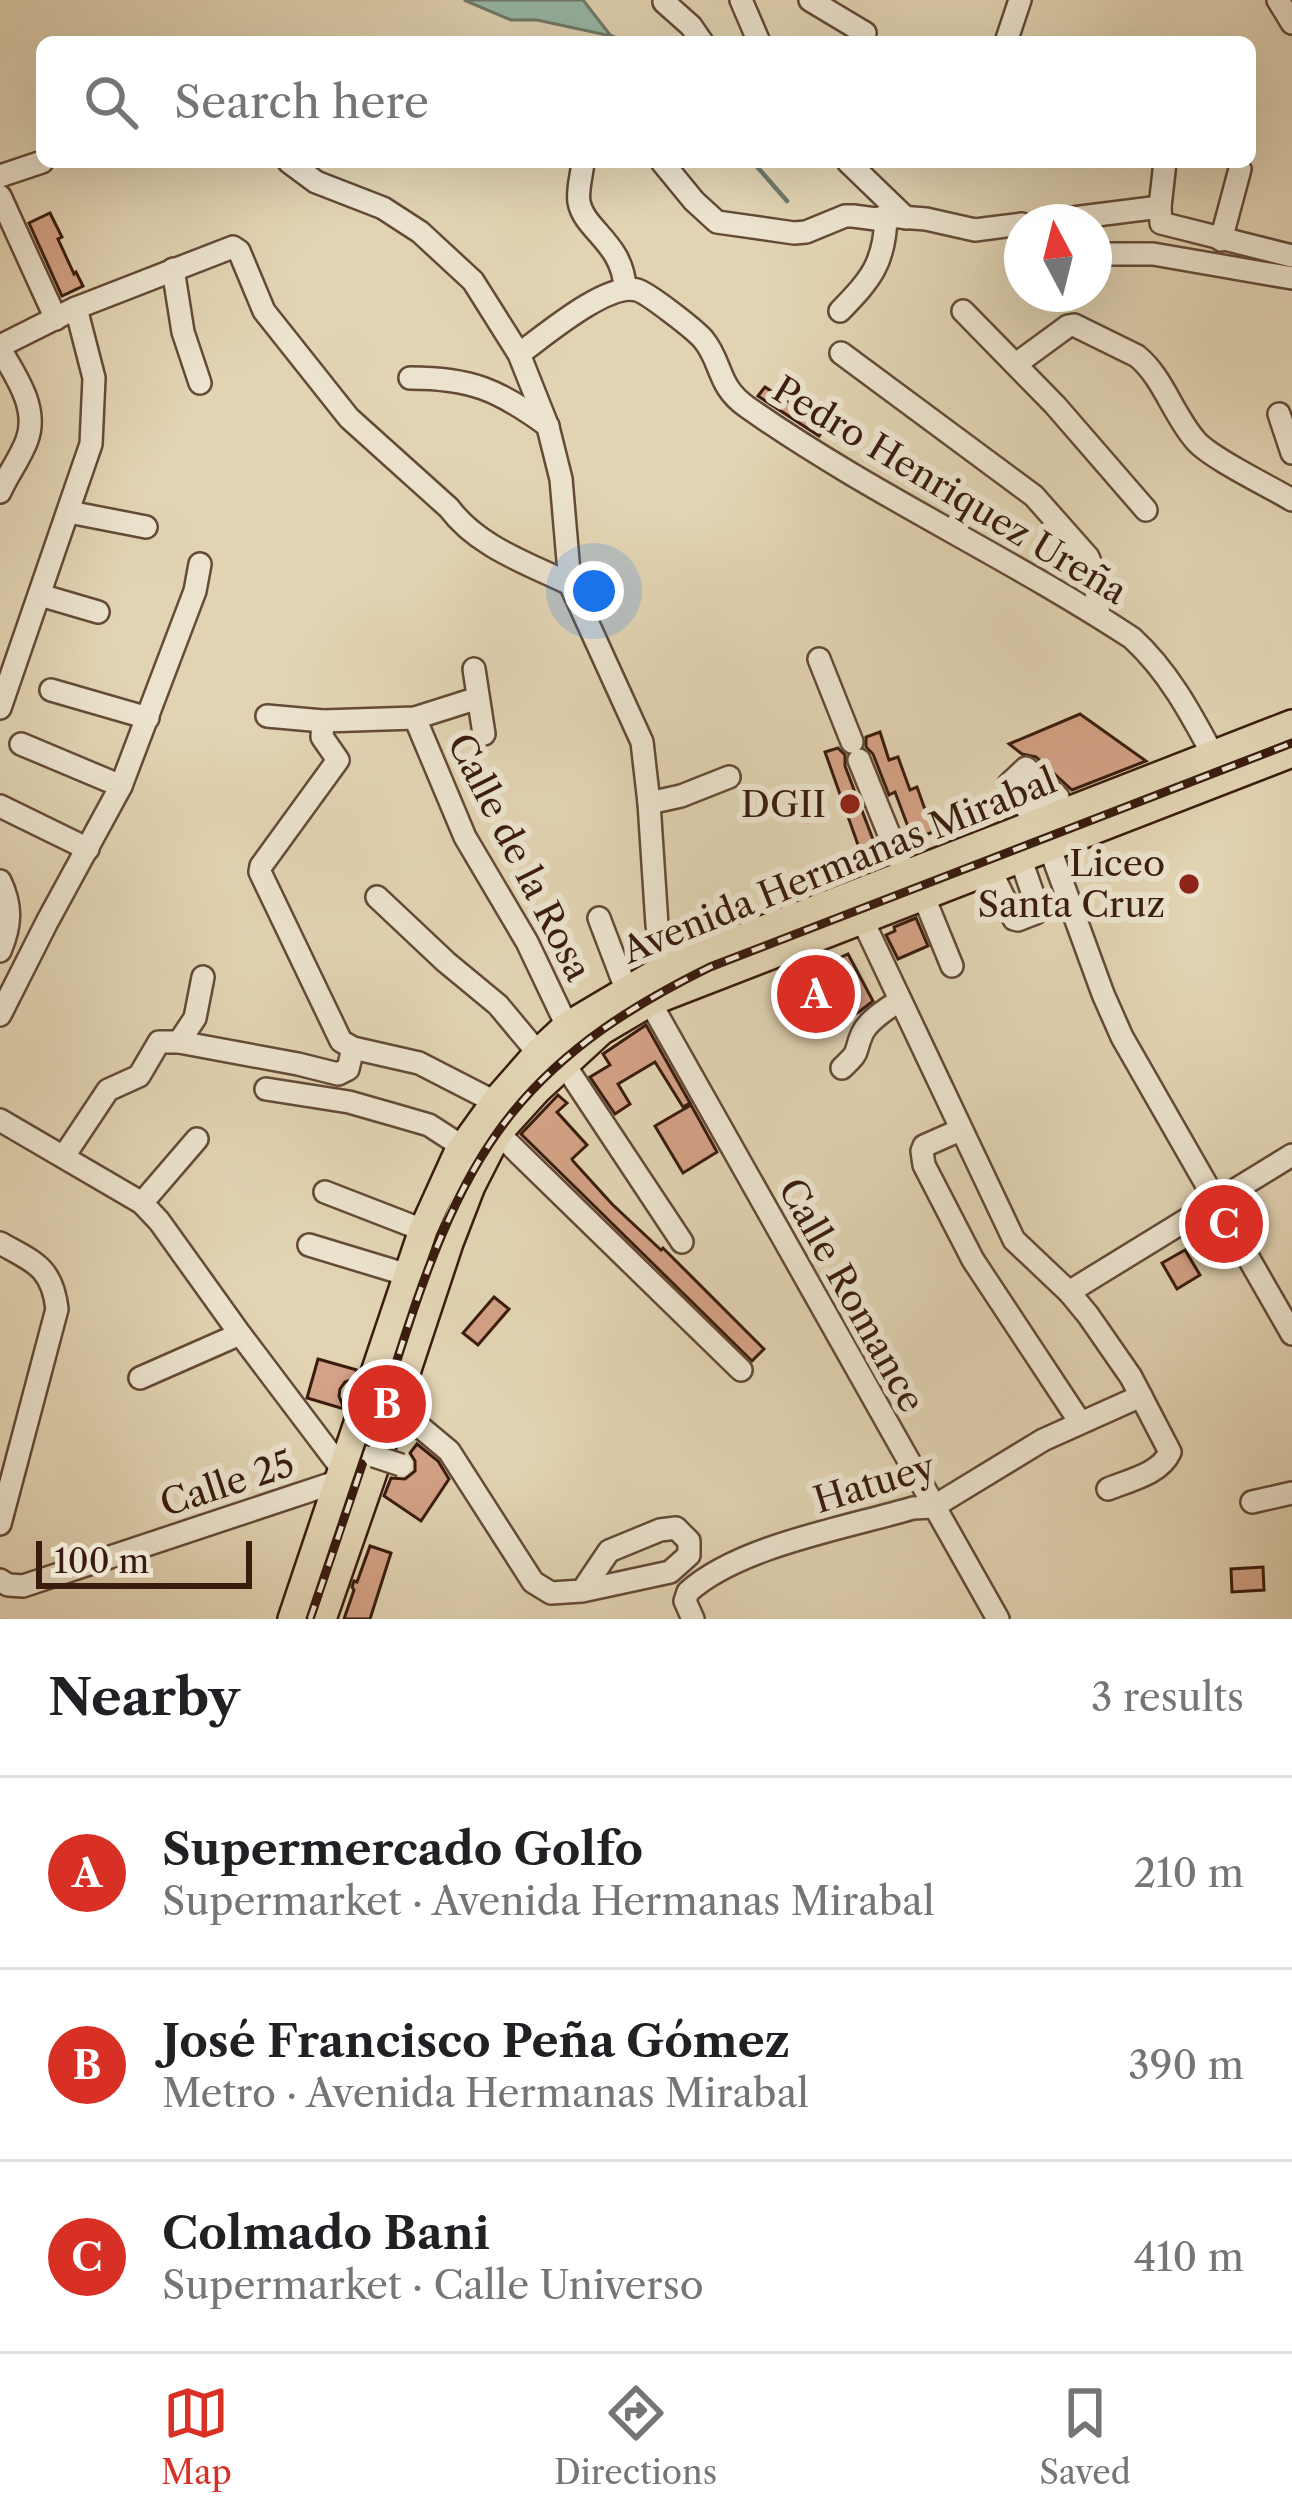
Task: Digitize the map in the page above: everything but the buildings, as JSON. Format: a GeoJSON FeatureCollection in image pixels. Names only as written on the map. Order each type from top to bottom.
{"type":"FeatureCollection","features":[{"type":"Feature","properties":{"kind":"main road","name":"Avenida Hermanas Mirabal"},"geometry":{"type":"LineString","coordinates":[[322,1619],[459,1214],[498,1133],[665,968],[914,885],[1043,826],[1292,724]]}},
{"type":"Feature","properties":{"kind":"main road","name":"Avenida Hermanas Mirabal"},"geometry":{"type":"LineString","coordinates":[[292,1619],[423,1230],[463,1147],[495,1102],[567,1025],[638,995],[862,919],[914,885],[990,869],[1020,857],[1043,826],[1292,753]]}},
{"type":"Feature","properties":{"kind":"street"},"geometry":{"type":"LineString","coordinates":[[741,0],[756,36]]}},
{"type":"Feature","properties":{"kind":"street"},"geometry":{"type":"LineString","coordinates":[[810,0],[865,33]]}},
{"type":"Feature","properties":{"kind":"street"},"geometry":{"type":"LineString","coordinates":[[1008,36],[1020,0]]}},
{"type":"Feature","properties":{"kind":"street"},"geometry":{"type":"LineString","coordinates":[[1278,0],[1292,23]]}},
{"type":"Feature","properties":{"kind":"street"},"geometry":{"type":"LineString","coordinates":[[664,2],[698,36]]}},
{"type":"Feature","properties":{"kind":"street"},"geometry":{"type":"LineString","coordinates":[[0,176],[36,164]]}},
{"type":"Feature","properties":{"kind":"street"},"geometry":{"type":"LineString","coordinates":[[297,168],[316,182],[383,208],[420,232],[473,281],[519,354],[548,427],[561,478],[570,584],[642,742],[657,925],[665,968]]}},
{"type":"Feature","properties":{"kind":"street"},"geometry":{"type":"LineString","coordinates":[[519,354],[593,302],[625,288],[614,250],[579,201],[582,168]]}},
{"type":"Feature","properties":{"kind":"street"},"geometry":{"type":"LineString","coordinates":[[667,168],[717,222],[794,233],[845,216],[926,219],[975,230],[1004,226]]}},
{"type":"Feature","properties":{"kind":"street"},"geometry":{"type":"LineString","coordinates":[[853,168],[896,217]]}},
{"type":"Feature","properties":{"kind":"street"},"geometry":{"type":"LineString","coordinates":[[1164,168],[1162,223],[1292,256]]}},
{"type":"Feature","properties":{"kind":"street"},"geometry":{"type":"LineString","coordinates":[[1221,240],[1240,169]]}},
{"type":"Feature","properties":{"kind":"street"},"geometry":{"type":"LineString","coordinates":[[0,196],[8,238],[56,319]]}},
{"type":"Feature","properties":{"kind":"street"},"geometry":{"type":"LineString","coordinates":[[1112,213],[1160,207]]}},
{"type":"Feature","properties":{"kind":"street"},"geometry":{"type":"LineString","coordinates":[[840,311],[876,270],[896,217]]}},
{"type":"Feature","properties":{"kind":"street"},"geometry":{"type":"LineString","coordinates":[[0,492],[27,440],[30,424],[23,390],[0,347],[76,308],[233,247],[239,250],[265,311],[349,418],[476,538],[570,584]]}},
{"type":"Feature","properties":{"kind":"street"},"geometry":{"type":"LineString","coordinates":[[1112,254],[1186,258],[1292,278]]}},
{"type":"Feature","properties":{"kind":"street"},"geometry":{"type":"LineString","coordinates":[[173,269],[183,332],[200,383]]}},
{"type":"Feature","properties":{"kind":"street","name":"Pedro Henriquez Ureña"},"geometry":{"type":"LineString","coordinates":[[625,288],[642,291],[703,339],[727,389],[743,405],[1132,638],[1184,700],[1213,754]]}},
{"type":"Feature","properties":{"kind":"street"},"geometry":{"type":"LineString","coordinates":[[0,708],[91,444],[94,378],[76,308]]}},
{"type":"Feature","properties":{"kind":"street"},"geometry":{"type":"LineString","coordinates":[[963,310],[1146,509]]}},
{"type":"Feature","properties":{"kind":"street"},"geometry":{"type":"LineString","coordinates":[[1016,364],[1075,325],[1145,362],[1201,446],[1292,500]]}},
{"type":"Feature","properties":{"kind":"street"},"geometry":{"type":"LineString","coordinates":[[841,353],[1034,496],[1088,557],[1099,616]]}},
{"type":"Feature","properties":{"kind":"street"},"geometry":{"type":"LineString","coordinates":[[410,378],[473,383],[514,402],[548,427]]}},
{"type":"Feature","properties":{"kind":"street"},"geometry":{"type":"LineString","coordinates":[[1255,405],[1285,412],[1292,453]]}},
{"type":"Feature","properties":{"kind":"street"},"geometry":{"type":"LineString","coordinates":[[69,512],[146,527]]}},
{"type":"Feature","properties":{"kind":"street"},"geometry":{"type":"LineString","coordinates":[[0,1015],[121,785],[195,591],[200,564]]}},
{"type":"Feature","properties":{"kind":"street"},"geometry":{"type":"LineString","coordinates":[[40,595],[98,612]]}},
{"type":"Feature","properties":{"kind":"street"},"geometry":{"type":"LineString","coordinates":[[819,658],[952,966]]}},
{"type":"Feature","properties":{"kind":"street"},"geometry":{"type":"LineString","coordinates":[[474,669],[484,734]]}},
{"type":"Feature","properties":{"kind":"street"},"geometry":{"type":"LineString","coordinates":[[51,690],[148,718]]}},
{"type":"Feature","properties":{"kind":"street"},"geometry":{"type":"LineString","coordinates":[[266,716],[322,721],[415,718],[478,698]]}},
{"type":"Feature","properties":{"kind":"street","name":"Calle de la Rosa"},"geometry":{"type":"LineString","coordinates":[[415,718],[465,837],[527,942],[567,1025]]}},
{"type":"Feature","properties":{"kind":"street"},"geometry":{"type":"LineString","coordinates":[[322,721],[322,736],[338,760],[259,871],[338,1038],[353,1048],[418,1064],[495,1102]]}},
{"type":"Feature","properties":{"kind":"street"},"geometry":{"type":"LineString","coordinates":[[21,744],[121,785]]}},
{"type":"Feature","properties":{"kind":"street"},"geometry":{"type":"LineString","coordinates":[[649,803],[729,777]]}},
{"type":"Feature","properties":{"kind":"street"},"geometry":{"type":"LineString","coordinates":[[0,806],[88,849]]}},
{"type":"Feature","properties":{"kind":"street"},"geometry":{"type":"LineString","coordinates":[[1043,826],[1122,1036],[1292,1334]]}},
{"type":"Feature","properties":{"kind":"street"},"geometry":{"type":"LineString","coordinates":[[990,869],[1014,919],[1036,914],[1020,857]]}},
{"type":"Feature","properties":{"kind":"street"},"geometry":{"type":"LineString","coordinates":[[0,881],[10,918],[0,951]]}},
{"type":"Feature","properties":{"kind":"street"},"geometry":{"type":"LineString","coordinates":[[376,897],[497,1005],[538,1053]]}},
{"type":"Feature","properties":{"kind":"street","name":"Calle Romance"},"geometry":{"type":"LineString","coordinates":[[599,918],[638,995],[998,1619]]}},
{"type":"Feature","properties":{"kind":"street"},"geometry":{"type":"LineString","coordinates":[[862,919],[1014,1240],[1088,1315],[1142,1396],[1170,1451],[1156,1469],[1108,1489]]}},
{"type":"Feature","properties":{"kind":"street"},"geometry":{"type":"LineString","coordinates":[[179,1042],[195,1018],[203,977]]}},
{"type":"Feature","properties":{"kind":"street"},"geometry":{"type":"LineString","coordinates":[[842,1068],[858,1053],[862,1032],[900,1000]]}},
{"type":"Feature","properties":{"kind":"street"},"geometry":{"type":"LineString","coordinates":[[64,1156],[108,1090],[139,1076],[159,1042],[338,1074],[347,1069],[353,1048]]}},
{"type":"Feature","properties":{"kind":"street"},"geometry":{"type":"LineString","coordinates":[[564,1064],[682,1242]]}},
{"type":"Feature","properties":{"kind":"street"},"geometry":{"type":"LineString","coordinates":[[266,1089],[349,1102],[429,1125],[463,1147]]}},
{"type":"Feature","properties":{"kind":"street"},"geometry":{"type":"LineString","coordinates":[[0,1120],[142,1203],[340,1475],[401,1465]]}},
{"type":"Feature","properties":{"kind":"street"},"geometry":{"type":"LineString","coordinates":[[960,1130],[924,1146],[922,1162],[973,1260],[1081,1422]]}},
{"type":"Feature","properties":{"kind":"street"},"geometry":{"type":"LineString","coordinates":[[498,1133],[741,1370]]}},
{"type":"Feature","properties":{"kind":"street"},"geometry":{"type":"LineString","coordinates":[[142,1203],[196,1139]]}},
{"type":"Feature","properties":{"kind":"street"},"geometry":{"type":"LineString","coordinates":[[1069,1292],[1292,1155]]}},
{"type":"Feature","properties":{"kind":"street"},"geometry":{"type":"LineString","coordinates":[[325,1192],[423,1230]]}},
{"type":"Feature","properties":{"kind":"street"},"geometry":{"type":"LineString","coordinates":[[0,1243],[40,1267],[54,1285],[57,1309],[1,1516]]}},
{"type":"Feature","properties":{"kind":"street"},"geometry":{"type":"LineString","coordinates":[[309,1245],[408,1275]]}},
{"type":"Feature","properties":{"kind":"street"},"geometry":{"type":"LineString","coordinates":[[140,1378],[240,1334]]}},
{"type":"Feature","properties":{"kind":"street"},"geometry":{"type":"LineString","coordinates":[[354,1394],[393,1406],[449,1451],[533,1582],[551,1593],[581,1591],[670,1572],[689,1555],[689,1541],[676,1528],[659,1530],[609,1551],[581,1591]]}},
{"type":"Feature","properties":{"kind":"street","name":"Hatuey"},"geometry":{"type":"LineString","coordinates":[[693,1619],[685,1600],[688,1592],[734,1562],[913,1508],[933,1507],[1043,1440],[1142,1396]]}},
{"type":"Feature","properties":{"kind":"street","name":"Calle 25"},"geometry":{"type":"LineString","coordinates":[[0,1580],[23,1586],[340,1475]]}},
{"type":"Feature","properties":{"kind":"street"},"geometry":{"type":"LineString","coordinates":[[1252,1502],[1292,1493]]}},
{"type":"Feature","properties":{"kind":"shaded area"},"geometry":{"type":"Polygon","coordinates":[[[464,0],[583,0],[611,36],[537,20],[511,20],[464,0]]]}},
{"type":"Feature","properties":{"kind":"waterway"},"geometry":{"type":"LineString","coordinates":[[758,168],[787,201]]}},
{"type":"Feature","properties":{"kind":"railway"},"geometry":{"type":"LineString","coordinates":[[310,1619],[412,1314],[454,1208],[491,1142],[556,1067],[629,1012],[710,967],[1292,743]]}},
{"type":"Feature","properties":{"kind":"place","name":"DGII"},"geometry":{"type":"Point","coordinates":[850,804]}},
{"type":"Feature","properties":{"kind":"place","name":"Liceo Santa Cruz"},"geometry":{"type":"Point","coordinates":[1189,884]}},
{"type":"Feature","properties":{"kind":"place","name":"Supermercado Golfo"},"geometry":{"type":"Point","coordinates":[816,994]}},
{"type":"Feature","properties":{"kind":"place","name":"Colmado Bani"},"geometry":{"type":"Point","coordinates":[1224,1224]}},
{"type":"Feature","properties":{"kind":"place","name":"José Francisco Peña Gómez"},"geometry":{"type":"Point","coordinates":[387,1404]}}]}
